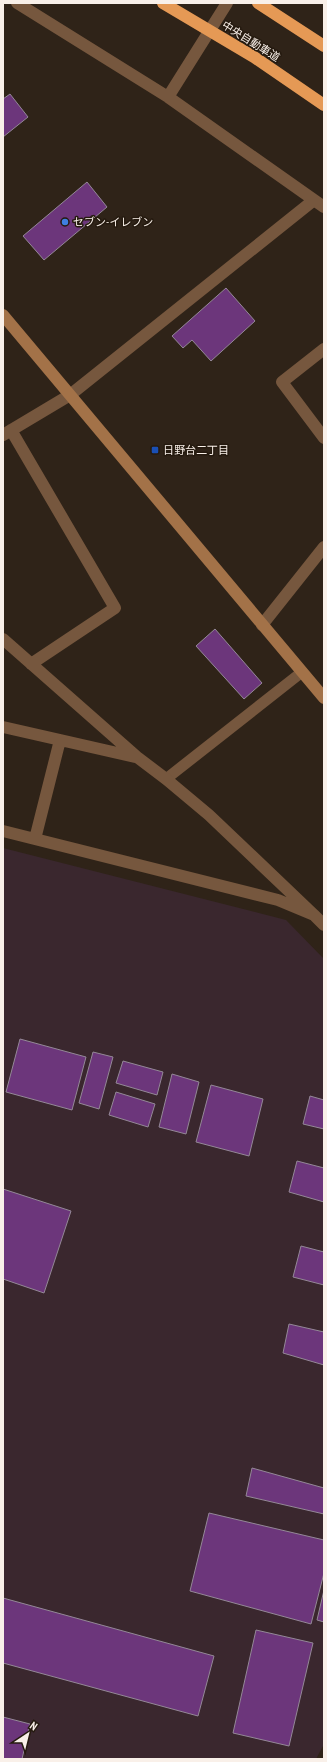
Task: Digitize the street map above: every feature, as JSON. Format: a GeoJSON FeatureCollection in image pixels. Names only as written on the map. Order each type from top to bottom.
{"type":"FeatureCollection","features":[{"type":"Feature","properties":{"kind":"highway","name":"中央自動車道"},"geometry":{"type":"LineString","coordinates":[[163,3],[254,57],[324,105]]}},
{"type":"Feature","properties":{"kind":"highway"},"geometry":{"type":"LineString","coordinates":[[258,3],[324,46]]}},
{"type":"Feature","properties":{"kind":"street"},"geometry":{"type":"LineString","coordinates":[[18,3],[168,97],[319,204],[70,395],[7,433],[115,608],[31,664]]}},
{"type":"Feature","properties":{"kind":"street"},"geometry":{"type":"LineString","coordinates":[[168,97],[227,3]]}},
{"type":"Feature","properties":{"kind":"street"},"geometry":{"type":"LineString","coordinates":[[3,315],[324,698]]}},
{"type":"Feature","properties":{"kind":"street"},"geometry":{"type":"LineString","coordinates":[[324,349],[282,382],[324,438]]}},
{"type":"Feature","properties":{"kind":"street"},"geometry":{"type":"LineString","coordinates":[[262,625],[324,547]]}},
{"type":"Feature","properties":{"kind":"street"},"geometry":{"type":"LineString","coordinates":[[3,640],[137,757],[209,815],[324,925]]}},
{"type":"Feature","properties":{"kind":"street"},"geometry":{"type":"LineString","coordinates":[[3,727],[137,757]]}},
{"type":"Feature","properties":{"kind":"street"},"geometry":{"type":"LineString","coordinates":[[35,839],[60,740]]}},
{"type":"Feature","properties":{"kind":"street"},"geometry":{"type":"LineString","coordinates":[[3,831],[278,900],[314,915]]}},
{"type":"Feature","properties":{"kind":"lane"},"geometry":{"type":"LineString","coordinates":[[166,779],[302,672]]}},
{"type":"Feature","properties":{"kind":"shaded area"},"geometry":{"type":"Polygon","coordinates":[[[3,848],[286,920],[324,959],[324,1744],[316,1759],[3,1759],[3,848]]]}},
{"type":"Feature","properties":{"kind":"building"},"geometry":{"type":"Polygon","coordinates":[[[10,94],[28,117],[3,137],[3,99],[10,94]]]}},
{"type":"Feature","properties":{"kind":"building","name":"セブン-イレブン"},"geometry":{"type":"Polygon","coordinates":[[[87,182],[107,207],[44,260],[23,236],[87,182]]]}},
{"type":"Feature","properties":{"kind":"building"},"geometry":{"type":"Polygon","coordinates":[[[226,288],[255,321],[211,361],[192,340],[183,348],[172,336],[226,288]]]}},
{"type":"Feature","properties":{"kind":"building"},"geometry":{"type":"Polygon","coordinates":[[[215,629],[262,683],[244,699],[196,646],[215,629]]]}},
{"type":"Feature","properties":{"kind":"building"},"geometry":{"type":"Polygon","coordinates":[[[20,1039],[86,1057],[72,1110],[6,1092],[20,1039]]]}},
{"type":"Feature","properties":{"kind":"building"},"geometry":{"type":"Polygon","coordinates":[[[93,1052],[113,1057],[99,1109],[79,1103],[93,1052]]]}},
{"type":"Feature","properties":{"kind":"building"},"geometry":{"type":"Polygon","coordinates":[[[123,1061],[163,1072],[157,1095],[116,1083],[123,1061]]]}},
{"type":"Feature","properties":{"kind":"building"},"geometry":{"type":"Polygon","coordinates":[[[172,1074],[199,1082],[186,1134],[159,1127],[172,1074]]]}},
{"type":"Feature","properties":{"kind":"building"},"geometry":{"type":"Polygon","coordinates":[[[211,1085],[263,1099],[249,1156],[196,1142],[211,1085]]]}},
{"type":"Feature","properties":{"kind":"building"},"geometry":{"type":"Polygon","coordinates":[[[116,1092],[155,1104],[148,1127],[109,1115],[116,1092]]]}},
{"type":"Feature","properties":{"kind":"building"},"geometry":{"type":"Polygon","coordinates":[[[310,1096],[324,1100],[324,1129],[303,1124],[310,1096]]]}},
{"type":"Feature","properties":{"kind":"building"},"geometry":{"type":"Polygon","coordinates":[[[297,1161],[324,1168],[324,1202],[289,1192],[297,1161]]]}},
{"type":"Feature","properties":{"kind":"building"},"geometry":{"type":"Polygon","coordinates":[[[3,1189],[71,1211],[44,1293],[3,1279],[3,1189]]]}},
{"type":"Feature","properties":{"kind":"building"},"geometry":{"type":"Polygon","coordinates":[[[301,1246],[324,1252],[324,1285],[293,1277],[301,1246]]]}},
{"type":"Feature","properties":{"kind":"building"},"geometry":{"type":"Polygon","coordinates":[[[289,1324],[324,1332],[324,1365],[283,1353],[289,1324]]]}},
{"type":"Feature","properties":{"kind":"building"},"geometry":{"type":"Polygon","coordinates":[[[252,1468],[324,1488],[324,1514],[246,1496],[252,1468]]]}},
{"type":"Feature","properties":{"kind":"building"},"geometry":{"type":"Polygon","coordinates":[[[209,1513],[324,1540],[324,1573],[311,1624],[190,1591],[209,1513]]]}},
{"type":"Feature","properties":{"kind":"building"},"geometry":{"type":"Polygon","coordinates":[[[324,1590],[324,1622],[317,1620],[324,1590]]]}},
{"type":"Feature","properties":{"kind":"building"},"geometry":{"type":"Polygon","coordinates":[[[3,1598],[214,1656],[198,1716],[3,1663],[3,1598]]]}},
{"type":"Feature","properties":{"kind":"building"},"geometry":{"type":"Polygon","coordinates":[[[256,1630],[313,1643],[289,1746],[233,1733],[256,1630]]]}},
{"type":"Feature","properties":{"kind":"building"},"geometry":{"type":"Polygon","coordinates":[[[3,1717],[30,1724],[22,1759],[3,1759],[3,1717]]]}},
{"type":"Feature","properties":{"kind":"place","name":"セブン-イレブン"},"geometry":{"type":"Point","coordinates":[65,222]}},
{"type":"Feature","properties":{"kind":"place","name":"日野台二丁目"},"geometry":{"type":"Point","coordinates":[155,450]}}]}
